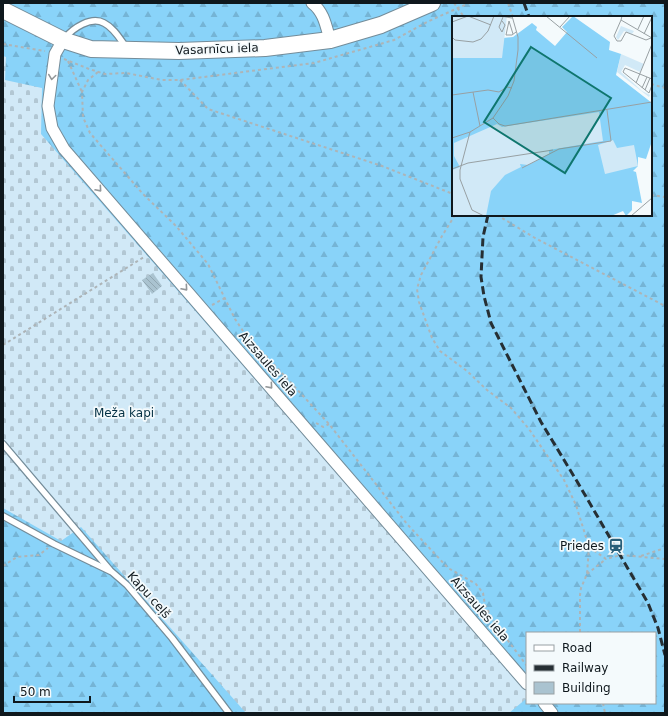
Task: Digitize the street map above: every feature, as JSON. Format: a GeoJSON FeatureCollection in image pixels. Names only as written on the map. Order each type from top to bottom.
{"type":"FeatureCollection","features":[{"type":"Feature","properties":{"kind":"street"},"geometry":{"type":"LineString","coordinates":[[312,3],[318,8],[323,17],[330,40]]}},
{"type":"Feature","properties":{"kind":"street","name":"Vasarnīcu iela"},"geometry":{"type":"LineString","coordinates":[[3,10],[63,40],[91,49],[179,51],[265,48],[330,40],[381,25],[432,3]]}},
{"type":"Feature","properties":{"kind":"street","name":"Aizsaules iela"},"geometry":{"type":"LineString","coordinates":[[63,40],[55,54],[48,106],[52,128],[64,149],[526,683]]}},
{"type":"Feature","properties":{"kind":"street"},"geometry":{"type":"LineString","coordinates":[[545,704],[552,713]]}},
{"type":"Feature","properties":{"kind":"lane"},"geometry":{"type":"LineString","coordinates":[[63,40],[80,26],[88,22],[104,23],[112,29],[129,50]]}},
{"type":"Feature","properties":{"kind":"lane"},"geometry":{"type":"LineString","coordinates":[[3,444],[112,572]]}},
{"type":"Feature","properties":{"kind":"lane","name":"Kapu ceļš"},"geometry":{"type":"LineString","coordinates":[[3,516],[54,544],[112,572],[127,585],[172,638],[229,713]]}},
{"type":"Feature","properties":{"kind":"path"},"geometry":{"type":"LineString","coordinates":[[454,3],[463,16]]}},
{"type":"Feature","properties":{"kind":"path"},"geometry":{"type":"LineString","coordinates":[[508,3],[513,16]]}},
{"type":"Feature","properties":{"kind":"path"},"geometry":{"type":"LineString","coordinates":[[3,44],[41,50],[55,54]]}},
{"type":"Feature","properties":{"kind":"path"},"geometry":{"type":"LineString","coordinates":[[68,61],[82,92],[83,117],[90,133],[143,194],[176,226],[208,264],[235,319],[243,331],[329,424],[407,524],[448,568],[476,584],[483,593],[485,605],[494,622],[526,665]]}},
{"type":"Feature","properties":{"kind":"path"},"geometry":{"type":"LineString","coordinates":[[82,92],[88,80],[98,72]]}},
{"type":"Feature","properties":{"kind":"path"},"geometry":{"type":"LineString","coordinates":[[180,80],[208,109],[382,166],[452,194]]}},
{"type":"Feature","properties":{"kind":"path"},"geometry":{"type":"LineString","coordinates":[[652,84],[665,88]]}},
{"type":"Feature","properties":{"kind":"path"},"geometry":{"type":"LineString","coordinates":[[652,195],[665,197]]}},
{"type":"Feature","properties":{"kind":"path"},"geometry":{"type":"LineString","coordinates":[[454,216],[421,275],[417,289],[419,302],[432,338],[440,350],[467,371],[487,390],[511,408],[529,428],[564,480],[576,505],[589,547],[586,574],[580,596],[580,632]]}},
{"type":"Feature","properties":{"kind":"path"},"geometry":{"type":"LineString","coordinates":[[499,216],[535,238],[665,306]]}},
{"type":"Feature","properties":{"kind":"path"},"geometry":{"type":"LineString","coordinates":[[3,345],[153,251]]}},
{"type":"Feature","properties":{"kind":"path"},"geometry":{"type":"LineString","coordinates":[[203,309],[225,298]]}},
{"type":"Feature","properties":{"kind":"path"},"geometry":{"type":"LineString","coordinates":[[3,566],[17,557],[39,555],[54,544]]}},
{"type":"Feature","properties":{"kind":"path"},"geometry":{"type":"LineString","coordinates":[[589,547],[606,559]]}},
{"type":"Feature","properties":{"kind":"path"},"geometry":{"type":"LineString","coordinates":[[640,556],[665,548]]}},
{"type":"Feature","properties":{"kind":"path"},"geometry":{"type":"LineString","coordinates":[[586,574],[606,559],[621,555],[665,559]]}},
{"type":"Feature","properties":{"kind":"green space"},"geometry":{"type":"Polygon","coordinates":[[[3,3],[665,3],[665,713],[3,713],[3,3]]]}},
{"type":"Feature","properties":{"kind":"green space","name":"Meža kapi"},"geometry":{"type":"Polygon","coordinates":[[[3,56],[6,57],[5,80],[42,88],[41,134],[526,690],[526,699],[509,713],[246,713],[81,527],[61,541],[3,508],[3,56]]]}},
{"type":"Feature","properties":{"kind":"building"},"geometry":{"type":"Polygon","coordinates":[[[153,273],[162,286],[152,294],[142,280],[153,273]]]}},
{"type":"Feature","properties":{"kind":"railway"},"geometry":{"type":"LineString","coordinates":[[524,3],[529,16]]}},
{"type":"Feature","properties":{"kind":"railway"},"geometry":{"type":"LineString","coordinates":[[488,216],[483,237],[481,277],[491,323],[541,422],[648,603],[658,628],[665,655]]}},
{"type":"Feature","properties":{"kind":"place","name":"Priedes"},"geometry":{"type":"Point","coordinates":[616,546]}}]}
